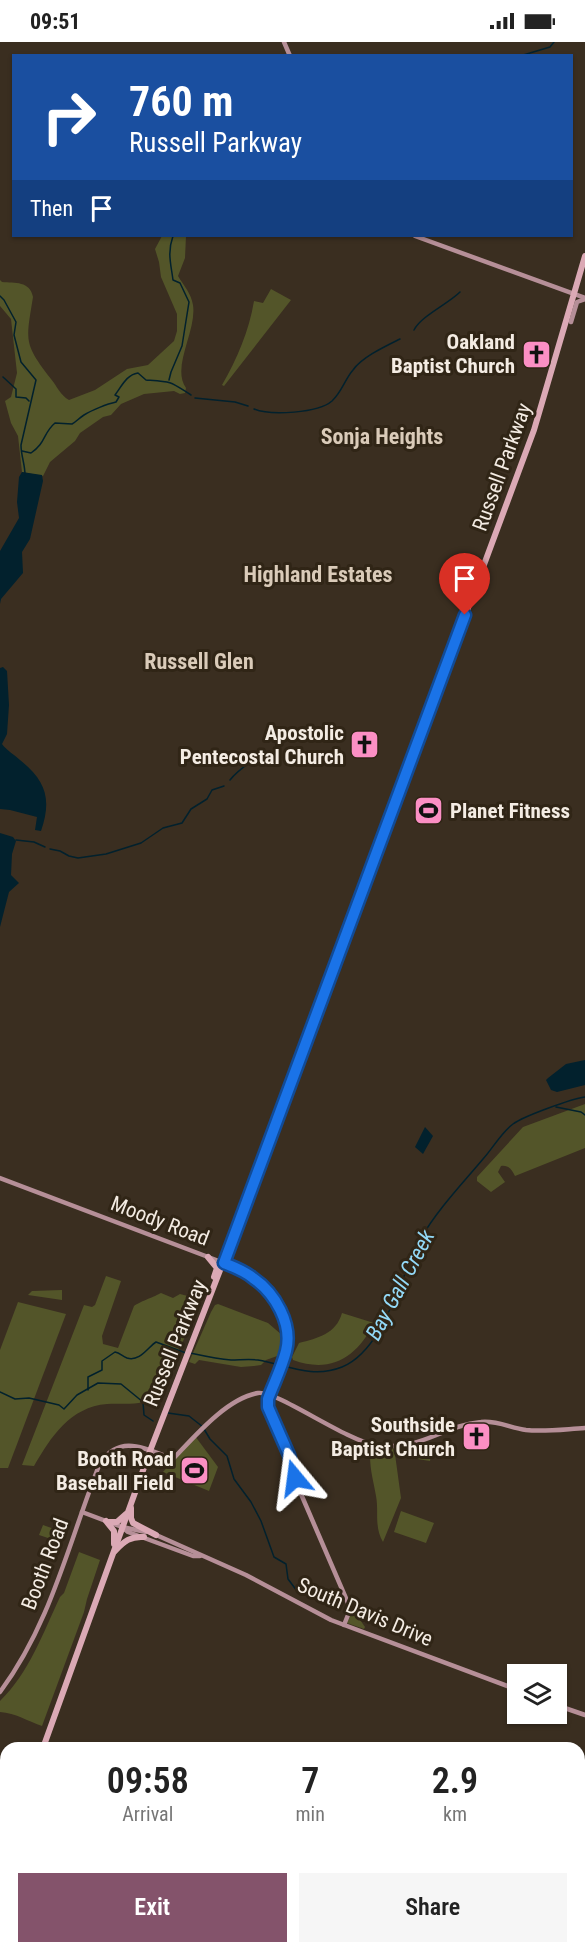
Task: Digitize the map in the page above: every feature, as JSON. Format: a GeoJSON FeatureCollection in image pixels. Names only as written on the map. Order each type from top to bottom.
{"type":"FeatureCollection","features":[{"type":"Feature","properties":{"kind":"main road","name":"Russell Parkway"},"geometry":{"type":"LineString","coordinates":[[45,1742],[150,1451],[224,1263],[534,430],[556,366],[585,256]]}},
{"type":"Feature","properties":{"kind":"main road","name":"Russell Parkway"},"geometry":{"type":"LineString","coordinates":[[575,294],[585,269]]}},
{"type":"Feature","properties":{"kind":"main road"},"geometry":{"type":"LineString","coordinates":[[208,1257],[217,1269],[210,1298]]}},
{"type":"Feature","properties":{"kind":"main road"},"geometry":{"type":"LineString","coordinates":[[132,1502],[133,1523],[156,1534]]}},
{"type":"Feature","properties":{"kind":"main road"},"geometry":{"type":"LineString","coordinates":[[107,1522],[117,1522],[128,1511]]}},
{"type":"Feature","properties":{"kind":"main road"},"geometry":{"type":"LineString","coordinates":[[107,1522],[114,1532],[113,1554]]}},
{"type":"Feature","properties":{"kind":"main road"},"geometry":{"type":"LineString","coordinates":[[113,1554],[132,1537],[144,1537]]}},
{"type":"Feature","properties":{"kind":"street"},"geometry":{"type":"LineString","coordinates":[[418,237],[585,298]]}},
{"type":"Feature","properties":{"kind":"street"},"geometry":{"type":"LineString","coordinates":[[571,322],[577,302],[585,298]]}},
{"type":"Feature","properties":{"kind":"street","name":"Moody Road"},"geometry":{"type":"LineString","coordinates":[[0,1178],[224,1263],[253,1277],[263,1285],[278,1305],[288,1336],[284,1357],[268,1407],[289,1455],[298,1487],[349,1605],[344,1625]]}},
{"type":"Feature","properties":{"kind":"street"},"geometry":{"type":"LineString","coordinates":[[275,1381],[274,1392],[279,1399]]}},
{"type":"Feature","properties":{"kind":"street","name":"Booth Road"},"geometry":{"type":"LineString","coordinates":[[0,1692],[37,1632],[98,1468],[107,1454],[119,1446],[129,1445],[173,1459],[204,1428],[237,1401],[260,1393],[270,1395]]}},
{"type":"Feature","properties":{"kind":"street"},"geometry":{"type":"LineString","coordinates":[[270,1395],[351,1437],[384,1446],[400,1446],[419,1442],[460,1426],[482,1422],[526,1430],[585,1428]]}},
{"type":"Feature","properties":{"kind":"street","name":"South Davis Drive"},"geometry":{"type":"LineString","coordinates":[[82,1512],[122,1527],[156,1534],[202,1557],[246,1575],[344,1625],[507,1686]]}},
{"type":"Feature","properties":{"kind":"street","name":"South Davis Drive"},"geometry":{"type":"LineString","coordinates":[[122,1527],[128,1532],[193,1556],[202,1557]]}},
{"type":"Feature","properties":{"kind":"street"},"geometry":{"type":"LineString","coordinates":[[567,1709],[585,1715]]}},
{"type":"Feature","properties":{"kind":"green space"},"geometry":{"type":"Polygon","coordinates":[[[161,237],[186,237],[185,258],[178,276],[189,293],[193,305],[191,326],[181,370],[186,388],[185,393],[180,394],[174,391],[144,394],[121,404],[111,415],[103,417],[80,433],[75,441],[50,462],[43,476],[22,472],[18,436],[11,423],[5,401],[11,397],[17,373],[11,319],[0,306],[0,280],[25,285],[29,288],[33,297],[28,333],[31,349],[63,396],[69,400],[95,390],[127,369],[148,365],[174,341],[177,331],[177,314],[161,277],[155,249],[161,237]]]}},
{"type":"Feature","properties":{"kind":"green space"},"geometry":{"type":"Polygon","coordinates":[[[271,289],[291,300],[224,386],[222,385],[246,334],[254,301],[263,303],[271,289]]]}},
{"type":"Feature","properties":{"kind":"green space"},"geometry":{"type":"Polygon","coordinates":[[[585,1104],[585,1148],[515,1176],[508,1167],[501,1166],[498,1172],[505,1182],[491,1192],[477,1181],[477,1177],[523,1127],[585,1104]]]}},
{"type":"Feature","properties":{"kind":"green space"},"geometry":{"type":"Polygon","coordinates":[[[106,1276],[121,1281],[102,1336],[103,1344],[118,1348],[134,1306],[161,1293],[173,1298],[180,1294],[199,1299],[184,1339],[167,1373],[150,1397],[139,1403],[107,1404],[82,1411],[72,1417],[55,1434],[34,1466],[22,1465],[84,1305],[92,1307],[95,1305],[106,1276]]]}},
{"type":"Feature","properties":{"kind":"green space"},"geometry":{"type":"Polygon","coordinates":[[[62,1290],[62,1300],[28,1295],[32,1291],[62,1290]]]}},
{"type":"Feature","properties":{"kind":"green space"},"geometry":{"type":"Polygon","coordinates":[[[18,1302],[66,1314],[8,1468],[0,1468],[0,1350],[18,1302]]]}},
{"type":"Feature","properties":{"kind":"green space"},"geometry":{"type":"Polygon","coordinates":[[[218,1304],[268,1323],[282,1335],[280,1355],[266,1360],[261,1365],[241,1367],[199,1360],[195,1364],[189,1362],[211,1312],[218,1304]]]}},
{"type":"Feature","properties":{"kind":"green space"},"geometry":{"type":"Polygon","coordinates":[[[342,1313],[374,1323],[360,1345],[341,1360],[331,1363],[319,1365],[293,1360],[292,1357],[299,1343],[319,1337],[331,1330],[342,1313]]]}},
{"type":"Feature","properties":{"kind":"green space"},"geometry":{"type":"Polygon","coordinates":[[[195,1436],[218,1467],[209,1491],[163,1472],[195,1436]]]}},
{"type":"Feature","properties":{"kind":"green space"},"geometry":{"type":"Polygon","coordinates":[[[433,1442],[430,1461],[411,1458],[403,1454],[402,1448],[433,1442]]]}},
{"type":"Feature","properties":{"kind":"green space"},"geometry":{"type":"Polygon","coordinates":[[[371,1445],[394,1447],[401,1498],[383,1542],[378,1525],[377,1502],[370,1465],[371,1445]]]}},
{"type":"Feature","properties":{"kind":"green space"},"geometry":{"type":"Polygon","coordinates":[[[401,1511],[434,1523],[426,1543],[394,1532],[401,1511]]]}},
{"type":"Feature","properties":{"kind":"green space"},"geometry":{"type":"Polygon","coordinates":[[[43,1525],[60,1531],[57,1541],[39,1535],[43,1525]]]}},
{"type":"Feature","properties":{"kind":"green space"},"geometry":{"type":"Polygon","coordinates":[[[79,1552],[100,1560],[84,1612],[42,1726],[0,1712],[0,1701],[19,1678],[34,1652],[64,1593],[79,1552]]]}},
{"type":"Feature","properties":{"kind":"green space"},"geometry":{"type":"Polygon","coordinates":[[[351,1614],[356,1614],[365,1627],[364,1629],[347,1623],[351,1614]]]}},
{"type":"Feature","properties":{"kind":"water"},"geometry":{"type":"Polygon","coordinates":[[[22,472],[42,475],[43,481],[30,539],[22,552],[23,573],[1,599],[0,604],[0,551],[19,518],[17,502],[19,477],[22,472]]]}},
{"type":"Feature","properties":{"kind":"water"},"geometry":{"type":"Polygon","coordinates":[[[3,667],[7,671],[9,705],[7,734],[2,744],[36,775],[41,783],[46,809],[41,831],[35,830],[37,817],[0,809],[0,668],[3,667]]]}},
{"type":"Feature","properties":{"kind":"water"},"geometry":{"type":"Polygon","coordinates":[[[0,833],[13,837],[16,841],[12,854],[11,875],[19,883],[9,892],[0,927],[0,833]]]}},
{"type":"Feature","properties":{"kind":"water"},"geometry":{"type":"Polygon","coordinates":[[[585,1060],[585,1085],[557,1092],[551,1090],[546,1080],[548,1078],[566,1064],[585,1060]]]}},
{"type":"Feature","properties":{"kind":"water"},"geometry":{"type":"Polygon","coordinates":[[[425,1127],[433,1136],[423,1154],[415,1147],[425,1127]]]}},
{"type":"Feature","properties":{"kind":"waterway"},"geometry":{"type":"LineString","coordinates":[[527,54],[550,47],[554,42]]}},
{"type":"Feature","properties":{"kind":"waterway"},"geometry":{"type":"LineString","coordinates":[[169,380],[182,346],[189,302],[180,283],[173,280],[170,253],[173,237]]}},
{"type":"Feature","properties":{"kind":"waterway"},"geometry":{"type":"LineString","coordinates":[[414,330],[422,320],[460,292]]}},
{"type":"Feature","properties":{"kind":"waterway"},"geometry":{"type":"LineString","coordinates":[[0,296],[16,322],[14,335],[21,362],[36,380],[21,445],[25,475]]}},
{"type":"Feature","properties":{"kind":"waterway"},"geometry":{"type":"LineString","coordinates":[[254,409],[294,412],[325,405],[332,401],[341,390],[357,365],[375,352],[400,339]]}},
{"type":"Feature","properties":{"kind":"waterway"},"geometry":{"type":"LineString","coordinates":[[22,451],[31,453],[36,449],[55,423],[72,424],[91,411],[116,402],[119,397],[115,395],[125,381],[134,374],[138,373],[146,380],[170,383],[191,395]]}},
{"type":"Feature","properties":{"kind":"waterway"},"geometry":{"type":"LineString","coordinates":[[3,377],[16,389],[16,397],[26,398],[29,401]]}},
{"type":"Feature","properties":{"kind":"waterway"},"geometry":{"type":"LineString","coordinates":[[195,398],[235,402],[248,406]]}},
{"type":"Feature","properties":{"kind":"waterway"},"geometry":{"type":"LineString","coordinates":[[230,780],[238,771],[265,751]]}},
{"type":"Feature","properties":{"kind":"waterway"},"geometry":{"type":"LineString","coordinates":[[50,849],[78,858],[106,854],[141,843],[163,828],[182,823],[191,809],[207,799],[212,790],[224,786]]}},
{"type":"Feature","properties":{"kind":"waterway"},"geometry":{"type":"LineString","coordinates":[[16,840],[34,842],[45,847]]}},
{"type":"Feature","properties":{"kind":"waterway","name":"Bay Gall Creek"},"geometry":{"type":"LineString","coordinates":[[190,1353],[226,1360],[258,1360],[300,1370],[320,1372],[342,1367],[357,1358],[370,1345],[390,1310],[413,1254],[428,1227],[505,1132],[513,1124],[527,1117],[559,1104],[585,1097]]}},
{"type":"Feature","properties":{"kind":"waterway"},"geometry":{"type":"LineString","coordinates":[[556,1107],[581,1112],[585,1115]]}},
{"type":"Feature","properties":{"kind":"waterway","name":"Bay Gall Creek"},"geometry":{"type":"LineString","coordinates":[[88,1390],[88,1377],[102,1370],[102,1361],[115,1352],[132,1359],[156,1342],[186,1353]]}},
{"type":"Feature","properties":{"kind":"waterway","name":"Bay Gall Creek"},"geometry":{"type":"LineString","coordinates":[[0,1392],[15,1399],[29,1398],[59,1405],[64,1409],[77,1395],[98,1383],[121,1384],[143,1402],[144,1415],[153,1421]]}},
{"type":"Feature","properties":{"kind":"waterway"},"geometry":{"type":"LineString","coordinates":[[168,1413],[189,1416],[203,1427]]}},
{"type":"Feature","properties":{"kind":"waterway"},"geometry":{"type":"LineString","coordinates":[[204,1429],[210,1439],[227,1456],[234,1479],[251,1502],[261,1521],[274,1557],[286,1564],[288,1579],[297,1591]]}},
{"type":"Feature","properties":{"kind":"place","name":"Oakland Baptist Church"},"geometry":{"type":"Point","coordinates":[536,354]}},
{"type":"Feature","properties":{"kind":"place","name":"Apostolic Pentecostal Church"},"geometry":{"type":"Point","coordinates":[365,745]}},
{"type":"Feature","properties":{"kind":"place","name":"Planet Fitness"},"geometry":{"type":"Point","coordinates":[429,811]}},
{"type":"Feature","properties":{"kind":"place","name":"Southside Baptist Church"},"geometry":{"type":"Point","coordinates":[476,1437]}},
{"type":"Feature","properties":{"kind":"place","name":"Booth Road Baseball Field"},"geometry":{"type":"Point","coordinates":[195,1471]}},
{"type":"Feature","properties":{"kind":"district","name":"Sonja Heights"},"geometry":{"type":"Point","coordinates":[382,436]}},
{"type":"Feature","properties":{"kind":"district","name":"Highland Estates"},"geometry":{"type":"Point","coordinates":[318,574]}},
{"type":"Feature","properties":{"kind":"district","name":"Russell Glen"},"geometry":{"type":"Point","coordinates":[199,661]}},
{"type":"Feature","properties":{"kind":"route"},"geometry":{"type":"LineString","coordinates":[[295,1478],[289,1455],[268,1407],[268,1399],[286,1352],[288,1336],[283,1316],[263,1285],[248,1274],[224,1263],[465,615]]}}]}
